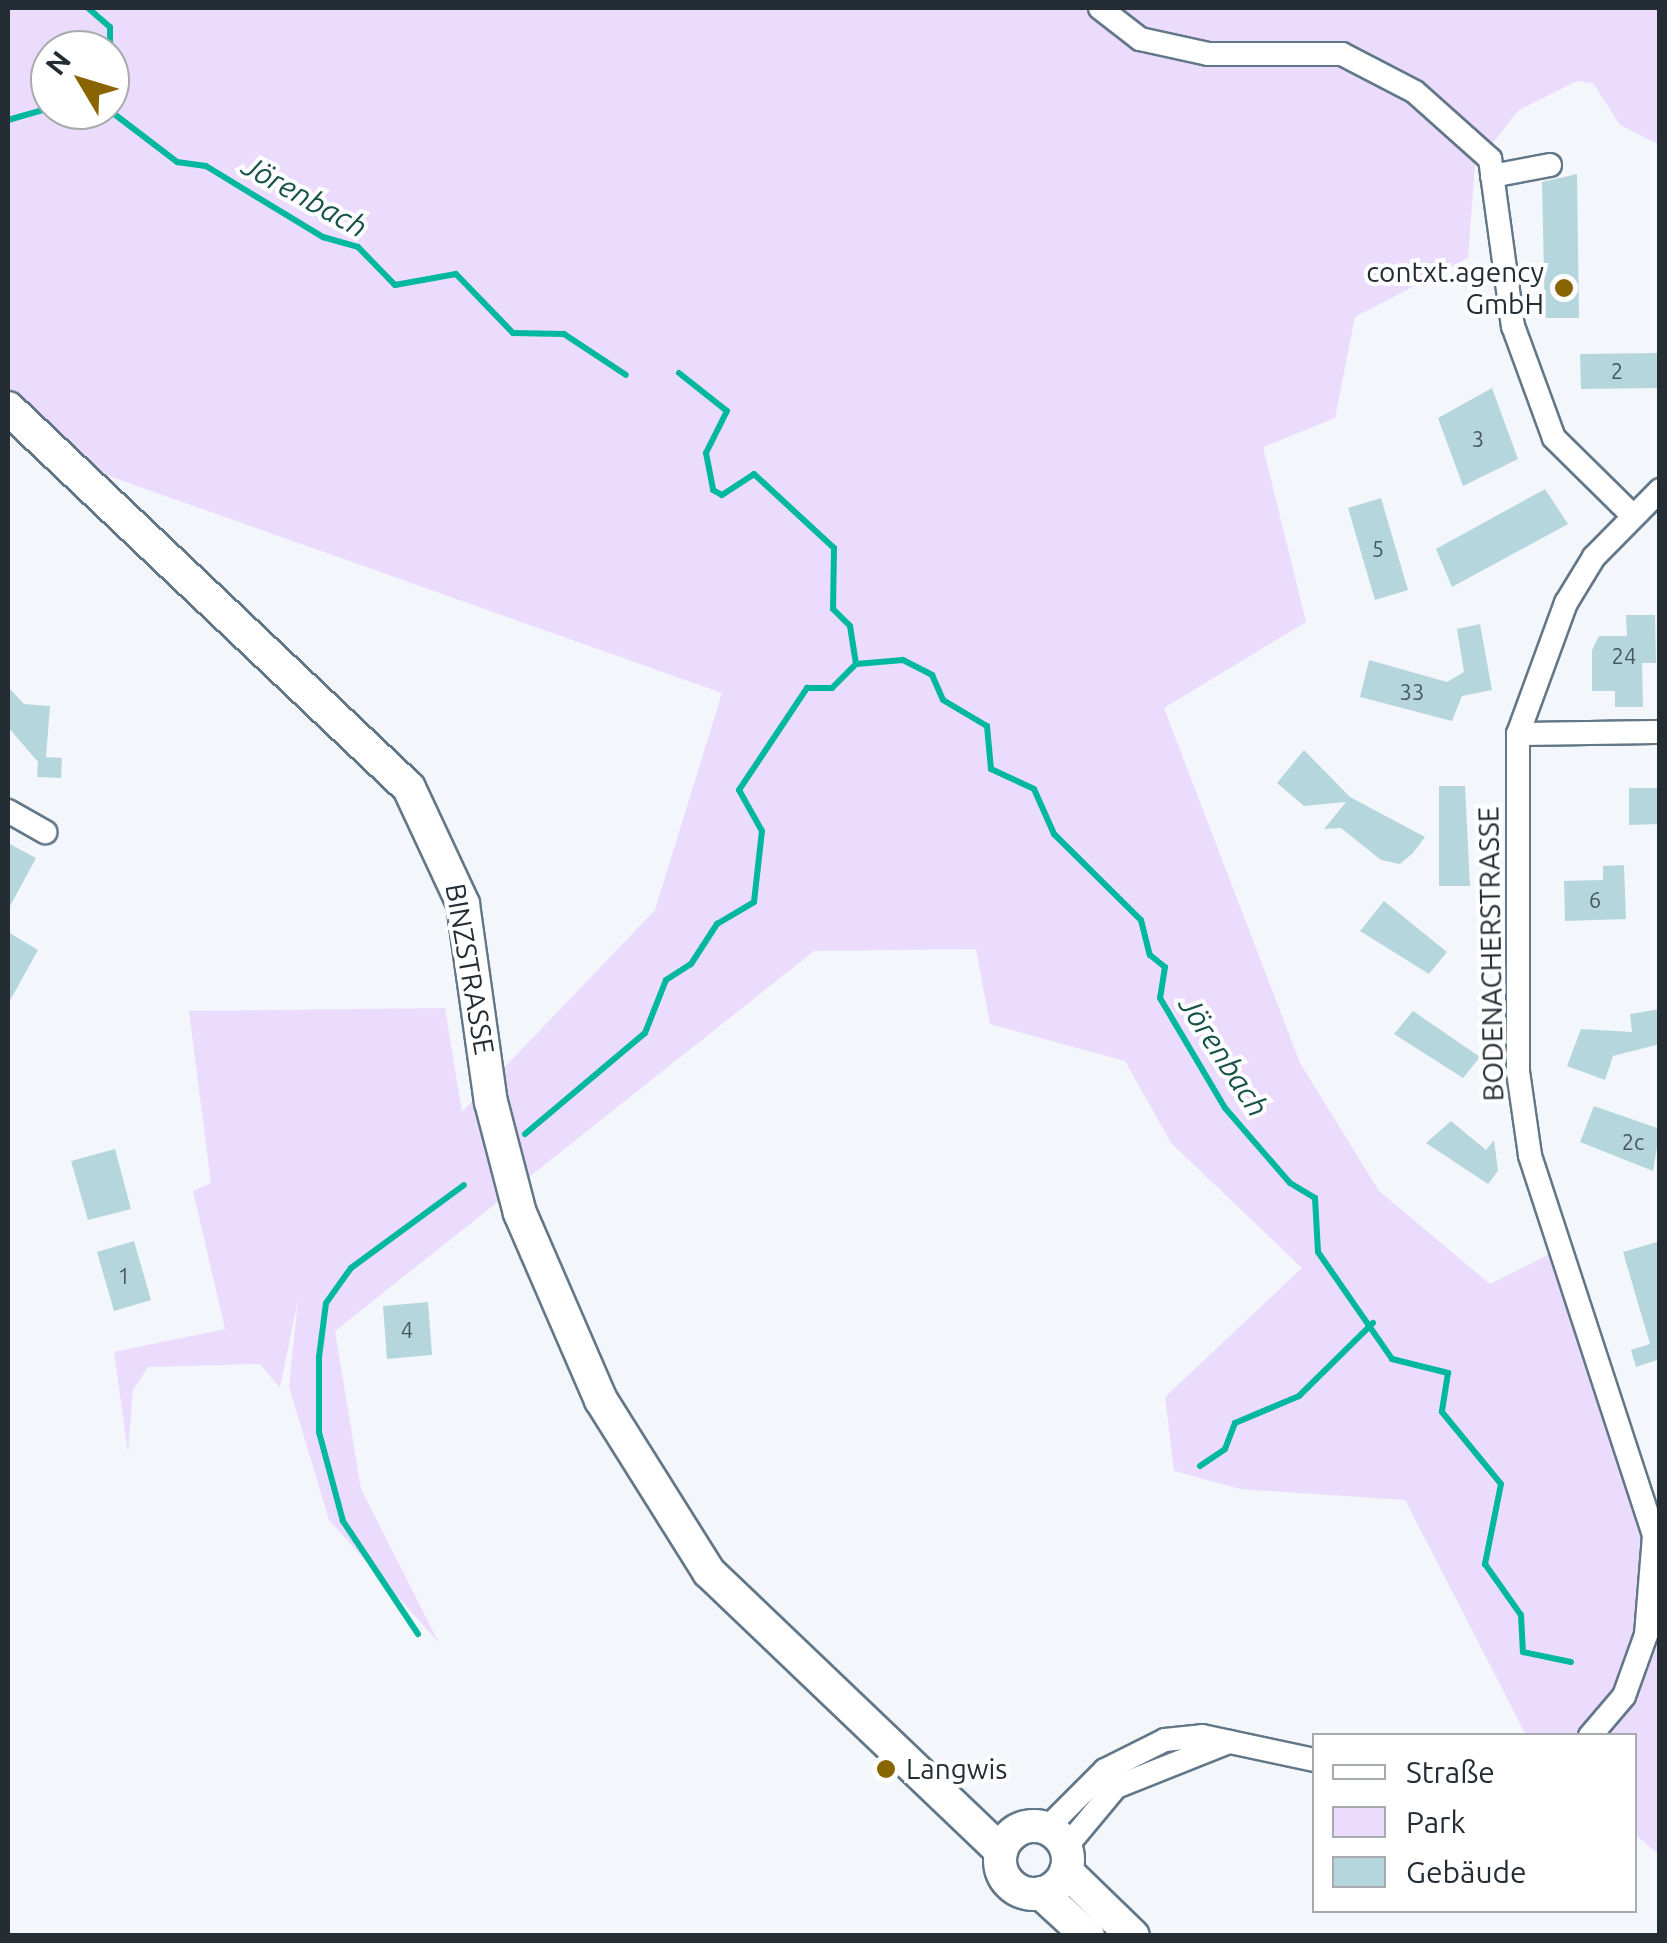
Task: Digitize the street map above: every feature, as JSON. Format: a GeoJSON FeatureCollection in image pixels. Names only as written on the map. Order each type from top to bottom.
{"type":"FeatureCollection","features":[{"type":"Feature","properties":{"kind":"main road","name":"BINZSTRASSE"},"geometry":{"type":"LineString","coordinates":[[8,408],[336,712],[428,816],[464,904],[491,1102],[538,1266],[626,1445],[697,1543],[964,1796],[1039,1845],[1134,1936]]}},
{"type":"Feature","properties":{"kind":"main road"},"geometry":{"type":"LineString","coordinates":[[1039,1845],[1010,1883],[1042,1893],[1088,1936]]}},
{"type":"Feature","properties":{"kind":"main road"},"geometry":{"type":"LineString","coordinates":[[1039,1845],[1042,1893]]}},
{"type":"Feature","properties":{"kind":"street"},"geometry":{"type":"LineString","coordinates":[[1100,8],[1140,39],[1208,54],[1342,54],[1414,92],[1491,167],[1514,326],[1554,438],[1630,514]]}},
{"type":"Feature","properties":{"kind":"street"},"geometry":{"type":"LineString","coordinates":[[1491,167],[1550,165]]}},
{"type":"Feature","properties":{"kind":"street","name":"BODENACHERSTRASSE"},"geometry":{"type":"LineString","coordinates":[[1593,1733],[1624,1696],[1646,1635],[1657,1534],[1530,1155],[1517,1020],[1518,734],[1566,603],[1630,514],[1660,490]]}},
{"type":"Feature","properties":{"kind":"street"},"geometry":{"type":"LineString","coordinates":[[1518,734],[1660,732]]}},
{"type":"Feature","properties":{"kind":"street"},"geometry":{"type":"LineString","coordinates":[[8,811],[45,832]]}},
{"type":"Feature","properties":{"kind":"street"},"geometry":{"type":"LineString","coordinates":[[1039,1845],[1116,1787],[1229,1742],[1312,1760]]}},
{"type":"Feature","properties":{"kind":"green space"},"geometry":{"type":"Polygon","coordinates":[[[8,8],[1659,8],[1659,145],[1620,125],[1593,83],[1577,81],[1519,110],[1475,165],[1468,258],[1355,317],[1335,418],[1263,447],[1306,622],[1164,708],[1300,1063],[1379,1191],[1490,1284],[1558,1250],[1659,1542],[1659,1855],[1637,1836],[1637,1733],[1525,1733],[1405,1500],[1240,1489],[1174,1471],[1165,1397],[1302,1268],[1171,1143],[1125,1061],[990,1024],[976,949],[814,951],[335,1331],[361,1489],[439,1643],[329,1520],[289,1387],[298,1299],[280,1388],[260,1364],[148,1367],[133,1390],[128,1453],[114,1352],[225,1329],[193,1191],[211,1183],[189,1011],[445,1008],[462,1112],[655,910],[722,693],[61,459],[8,408],[8,8]]]}},
{"type":"Feature","properties":{"kind":"building"},"geometry":{"type":"Polygon","coordinates":[[[1577,174],[1579,318],[1545,318],[1542,182],[1577,174]]]}},
{"type":"Feature","properties":{"kind":"building"},"geometry":{"type":"Polygon","coordinates":[[[1660,353],[1660,388],[1581,389],[1580,354],[1660,353]]]}},
{"type":"Feature","properties":{"kind":"building"},"geometry":{"type":"Polygon","coordinates":[[[1492,388],[1518,459],[1463,486],[1438,418],[1492,388]]]}},
{"type":"Feature","properties":{"kind":"building"},"geometry":{"type":"Polygon","coordinates":[[[1545,489],[1568,524],[1452,587],[1436,549],[1545,489]]]}},
{"type":"Feature","properties":{"kind":"building"},"geometry":{"type":"Polygon","coordinates":[[[1381,498],[1408,590],[1375,600],[1348,508],[1381,498]]]}},
{"type":"Feature","properties":{"kind":"building"},"geometry":{"type":"Polygon","coordinates":[[[1626,615],[1655,615],[1656,663],[1642,663],[1643,707],[1615,707],[1615,691],[1592,691],[1592,650],[1599,636],[1627,636],[1626,615]]]}},
{"type":"Feature","properties":{"kind":"building"},"geometry":{"type":"Polygon","coordinates":[[[1480,624],[1492,690],[1462,696],[1452,721],[1360,697],[1369,660],[1447,682],[1464,672],[1457,629],[1480,624]]]}},
{"type":"Feature","properties":{"kind":"building"},"geometry":{"type":"Polygon","coordinates":[[[8,687],[24,704],[50,706],[46,757],[62,758],[61,778],[37,777],[38,762],[8,727],[8,687]]]}},
{"type":"Feature","properties":{"kind":"building"},"geometry":{"type":"Polygon","coordinates":[[[1304,750],[1350,797],[1425,837],[1413,853],[1400,864],[1381,860],[1341,828],[1324,829],[1346,802],[1304,806],[1277,783],[1304,750]]]}},
{"type":"Feature","properties":{"kind":"building"},"geometry":{"type":"Polygon","coordinates":[[[1439,786],[1465,786],[1470,886],[1439,886],[1439,786]]]}},
{"type":"Feature","properties":{"kind":"building"},"geometry":{"type":"Polygon","coordinates":[[[1629,788],[1660,788],[1660,824],[1629,825],[1629,788]]]}},
{"type":"Feature","properties":{"kind":"building"},"geometry":{"type":"Polygon","coordinates":[[[8,843],[36,858],[8,910],[8,843]]]}},
{"type":"Feature","properties":{"kind":"building"},"geometry":{"type":"Polygon","coordinates":[[[1624,865],[1626,919],[1565,921],[1564,881],[1603,880],[1603,866],[1624,865]]]}},
{"type":"Feature","properties":{"kind":"building"},"geometry":{"type":"Polygon","coordinates":[[[1384,901],[1447,952],[1429,974],[1360,931],[1384,901]]]}},
{"type":"Feature","properties":{"kind":"building"},"geometry":{"type":"Polygon","coordinates":[[[8,932],[38,950],[8,1004],[8,932]]]}},
{"type":"Feature","properties":{"kind":"building"},"geometry":{"type":"Polygon","coordinates":[[[1660,1009],[1660,1044],[1613,1056],[1605,1080],[1567,1066],[1581,1029],[1632,1032],[1630,1014],[1660,1009]]]}},
{"type":"Feature","properties":{"kind":"building"},"geometry":{"type":"Polygon","coordinates":[[[1413,1011],[1480,1057],[1463,1078],[1394,1034],[1413,1011]]]}},
{"type":"Feature","properties":{"kind":"building"},"geometry":{"type":"Polygon","coordinates":[[[1594,1106],[1660,1129],[1653,1171],[1580,1142],[1594,1106]]]}},
{"type":"Feature","properties":{"kind":"building"},"geometry":{"type":"Polygon","coordinates":[[[1451,1121],[1486,1150],[1494,1140],[1498,1171],[1488,1184],[1426,1143],[1451,1121]]]}},
{"type":"Feature","properties":{"kind":"building"},"geometry":{"type":"Polygon","coordinates":[[[115,1149],[131,1209],[88,1220],[71,1161],[115,1149]]]}},
{"type":"Feature","properties":{"kind":"building"},"geometry":{"type":"Polygon","coordinates":[[[134,1241],[151,1300],[114,1311],[97,1252],[134,1241]]]}},
{"type":"Feature","properties":{"kind":"building"},"geometry":{"type":"Polygon","coordinates":[[[1660,1241],[1660,1359],[1636,1367],[1631,1350],[1650,1344],[1623,1252],[1660,1241]]]}},
{"type":"Feature","properties":{"kind":"building"},"geometry":{"type":"Polygon","coordinates":[[[428,1302],[432,1355],[387,1359],[383,1306],[428,1302]]]}},
{"type":"Feature","properties":{"kind":"waterway","name":"Jörenbach"},"geometry":{"type":"LineString","coordinates":[[88,8],[110,30]]}},
{"type":"Feature","properties":{"kind":"waterway"},"geometry":{"type":"LineString","coordinates":[[8,120],[30,114]]}},
{"type":"Feature","properties":{"kind":"waterway","name":"Jörenbach"},"geometry":{"type":"LineString","coordinates":[[130,126],[177,162],[206,166],[323,237],[358,247],[395,285],[456,274],[513,333],[564,334],[626,375]]}},
{"type":"Feature","properties":{"kind":"waterway","name":"Jörenbach"},"geometry":{"type":"LineString","coordinates":[[679,373],[727,411],[706,453],[713,490],[722,495],[754,474],[834,548],[833,609],[850,626],[856,664],[903,660],[932,675],[943,700],[987,726],[991,769],[1034,789],[1054,834],[1141,920],[1150,955],[1165,967],[1160,998],[1225,1108],[1290,1183],[1315,1198],[1318,1252],[1392,1359],[1448,1373],[1442,1412],[1501,1484],[1485,1564],[1521,1615],[1523,1652],[1571,1662]]}},
{"type":"Feature","properties":{"kind":"waterway"},"geometry":{"type":"LineString","coordinates":[[525,1134],[645,1033],[666,980],[691,964],[717,924],[754,902],[762,831],[739,790],[807,688],[832,688],[856,664]]}},
{"type":"Feature","properties":{"kind":"waterway"},"geometry":{"type":"LineString","coordinates":[[418,1634],[343,1521],[319,1432],[319,1357],[326,1303],[351,1268],[464,1185]]}},
{"type":"Feature","properties":{"kind":"waterway"},"geometry":{"type":"LineString","coordinates":[[1200,1466],[1225,1449],[1235,1423],[1299,1396],[1373,1323]]}},
{"type":"Feature","properties":{"kind":"place","name":"contxt.agency GmbH"},"geometry":{"type":"Point","coordinates":[1564,288]}},
{"type":"Feature","properties":{"kind":"place","name":"Langwis"},"geometry":{"type":"Point","coordinates":[886,1769]}}]}
